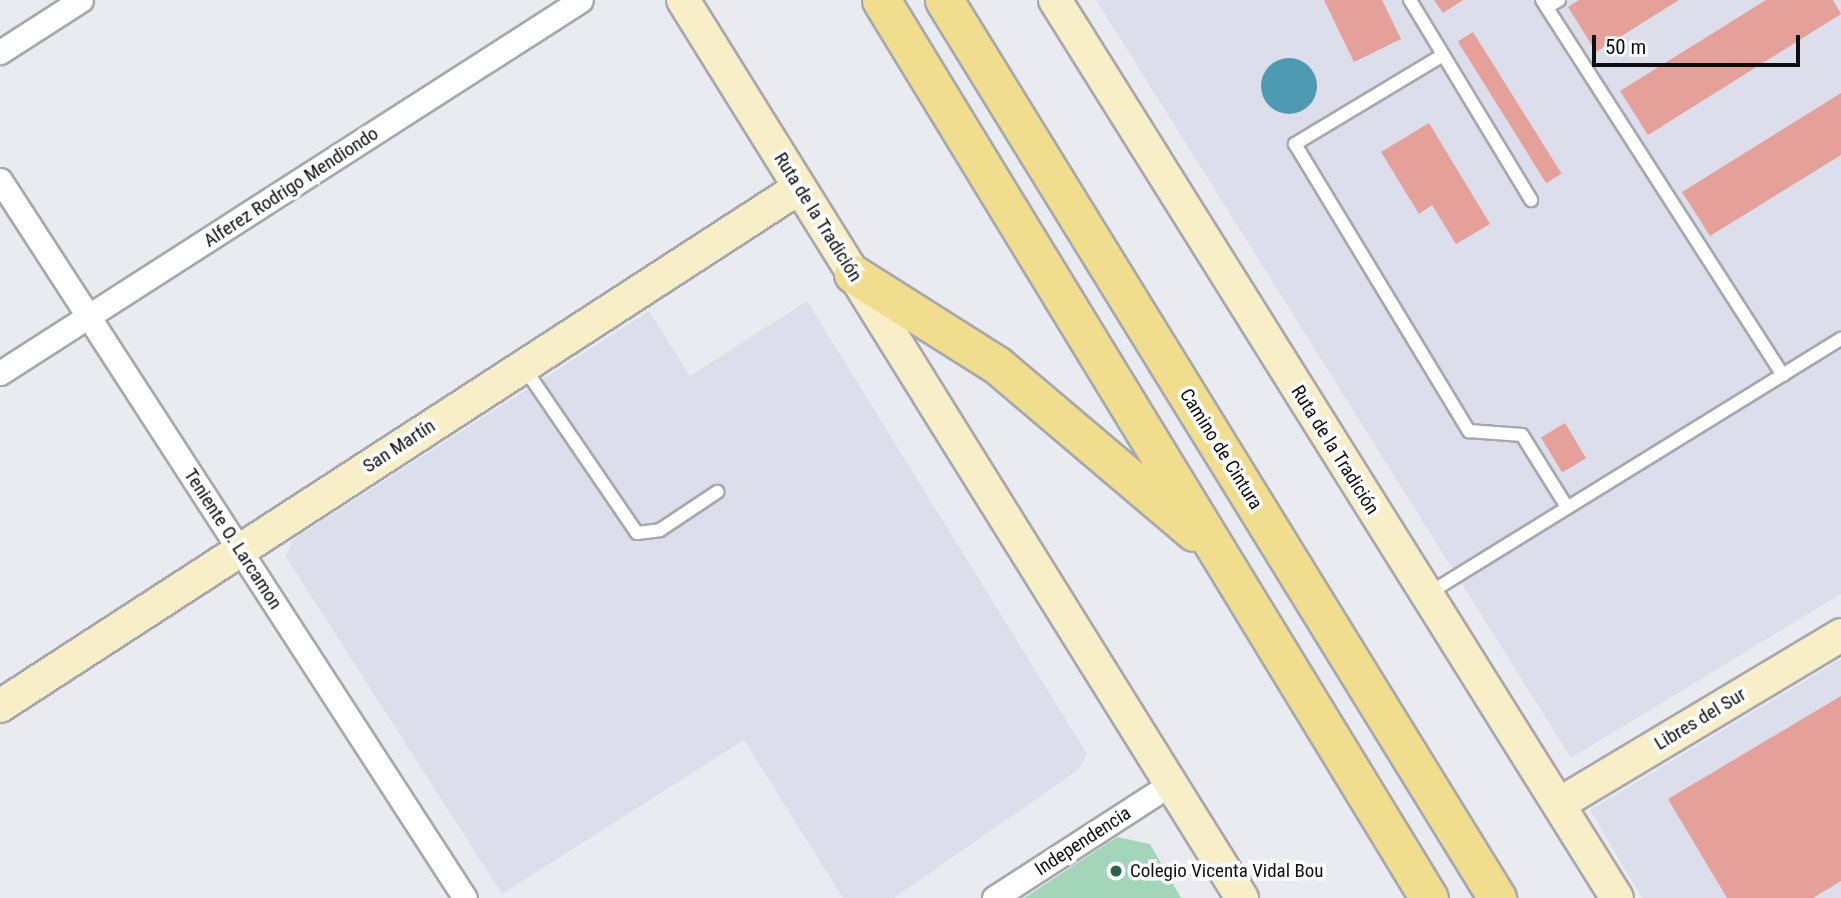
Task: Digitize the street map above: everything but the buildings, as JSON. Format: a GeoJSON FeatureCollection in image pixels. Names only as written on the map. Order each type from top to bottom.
{"type":"FeatureCollection","features":[{"type":"Feature","properties":{"kind":"main road"},"geometry":{"type":"LineString","coordinates":[[881,0],[1429,898]]}},
{"type":"Feature","properties":{"kind":"main road","name":"Camino de Cintura"},"geometry":{"type":"LineString","coordinates":[[944,0],[1497,898]]}},
{"type":"Feature","properties":{"kind":"main road"},"geometry":{"type":"LineString","coordinates":[[853,274],[997,365],[1219,553]]}},
{"type":"Feature","properties":{"kind":"street"},"geometry":{"type":"LineString","coordinates":[[0,52],[81,0]]}},
{"type":"Feature","properties":{"kind":"street","name":"Alferez Rodrigo Mendiondo"},"geometry":{"type":"LineString","coordinates":[[0,373],[581,0]]}},
{"type":"Feature","properties":{"kind":"street","name":"Ruta de la Tradición"},"geometry":{"type":"LineString","coordinates":[[683,0],[1242,898]]}},
{"type":"Feature","properties":{"kind":"street","name":"Ruta de la Tradición"},"geometry":{"type":"LineString","coordinates":[[1055,0],[1617,898]]}},
{"type":"Feature","properties":{"kind":"street","name":"Teniente O. Larcamon"},"geometry":{"type":"LineString","coordinates":[[0,180],[465,898]]}},
{"type":"Feature","properties":{"kind":"street","name":"San Martín"},"geometry":{"type":"LineString","coordinates":[[0,706],[799,188]]}},
{"type":"Feature","properties":{"kind":"street","name":"Libres del Sur"},"geometry":{"type":"LineString","coordinates":[[1559,804],[1841,635]]}},
{"type":"Feature","properties":{"kind":"street","name":"Independencia"},"geometry":{"type":"LineString","coordinates":[[994,898],[1172,783]]}},
{"type":"Feature","properties":{"kind":"lane"},"geometry":{"type":"LineString","coordinates":[[1410,0],[1531,200]]}},
{"type":"Feature","properties":{"kind":"lane"},"geometry":{"type":"LineString","coordinates":[[1559,0],[1545,4],[1783,375]]}},
{"type":"Feature","properties":{"kind":"lane"},"geometry":{"type":"LineString","coordinates":[[1443,55],[1295,144],[1469,431],[1522,435],[1567,507]]}},
{"type":"Feature","properties":{"kind":"lane"},"geometry":{"type":"LineString","coordinates":[[1425,595],[1841,340]]}},
{"type":"Feature","properties":{"kind":"lane"},"geometry":{"type":"LineString","coordinates":[[523,366],[637,533],[660,530],[716,492]]}},
{"type":"Feature","properties":{"kind":"shaded area"},"geometry":{"type":"Polygon","coordinates":[[[1096,0],[1841,0],[1841,594],[1571,758],[1096,0]]]}},
{"type":"Feature","properties":{"kind":"shaded area"},"geometry":{"type":"Polygon","coordinates":[[[807,301],[1087,754],[1078,770],[894,898],[843,898],[744,740],[502,894],[286,557],[292,540],[649,311],[690,376],[807,301]]]}},
{"type":"Feature","properties":{"kind":"shaded area"},"geometry":{"type":"Polygon","coordinates":[[[1841,659],[1841,898],[1642,898],[1590,810],[1841,659]]]}},
{"type":"Feature","properties":{"kind":"green space","name":"Colegio Vicenta Vidal Bou"},"geometry":{"type":"Polygon","coordinates":[[[1117,837],[1150,844],[1181,898],[1024,898],[1117,837]]]}},
{"type":"Feature","properties":{"kind":"water"},"geometry":{"type":"Polygon","coordinates":[[[1283,58],[1295,58],[1305,62],[1313,70],[1317,86],[1313,102],[1305,110],[1295,114],[1283,114],[1273,110],[1265,102],[1261,92],[1261,80],[1265,70],[1273,62],[1283,58]]]}},
{"type":"Feature","properties":{"kind":"place","name":"Colegio Vicenta Vidal Bou"},"geometry":{"type":"Point","coordinates":[1116,871]}}]}
